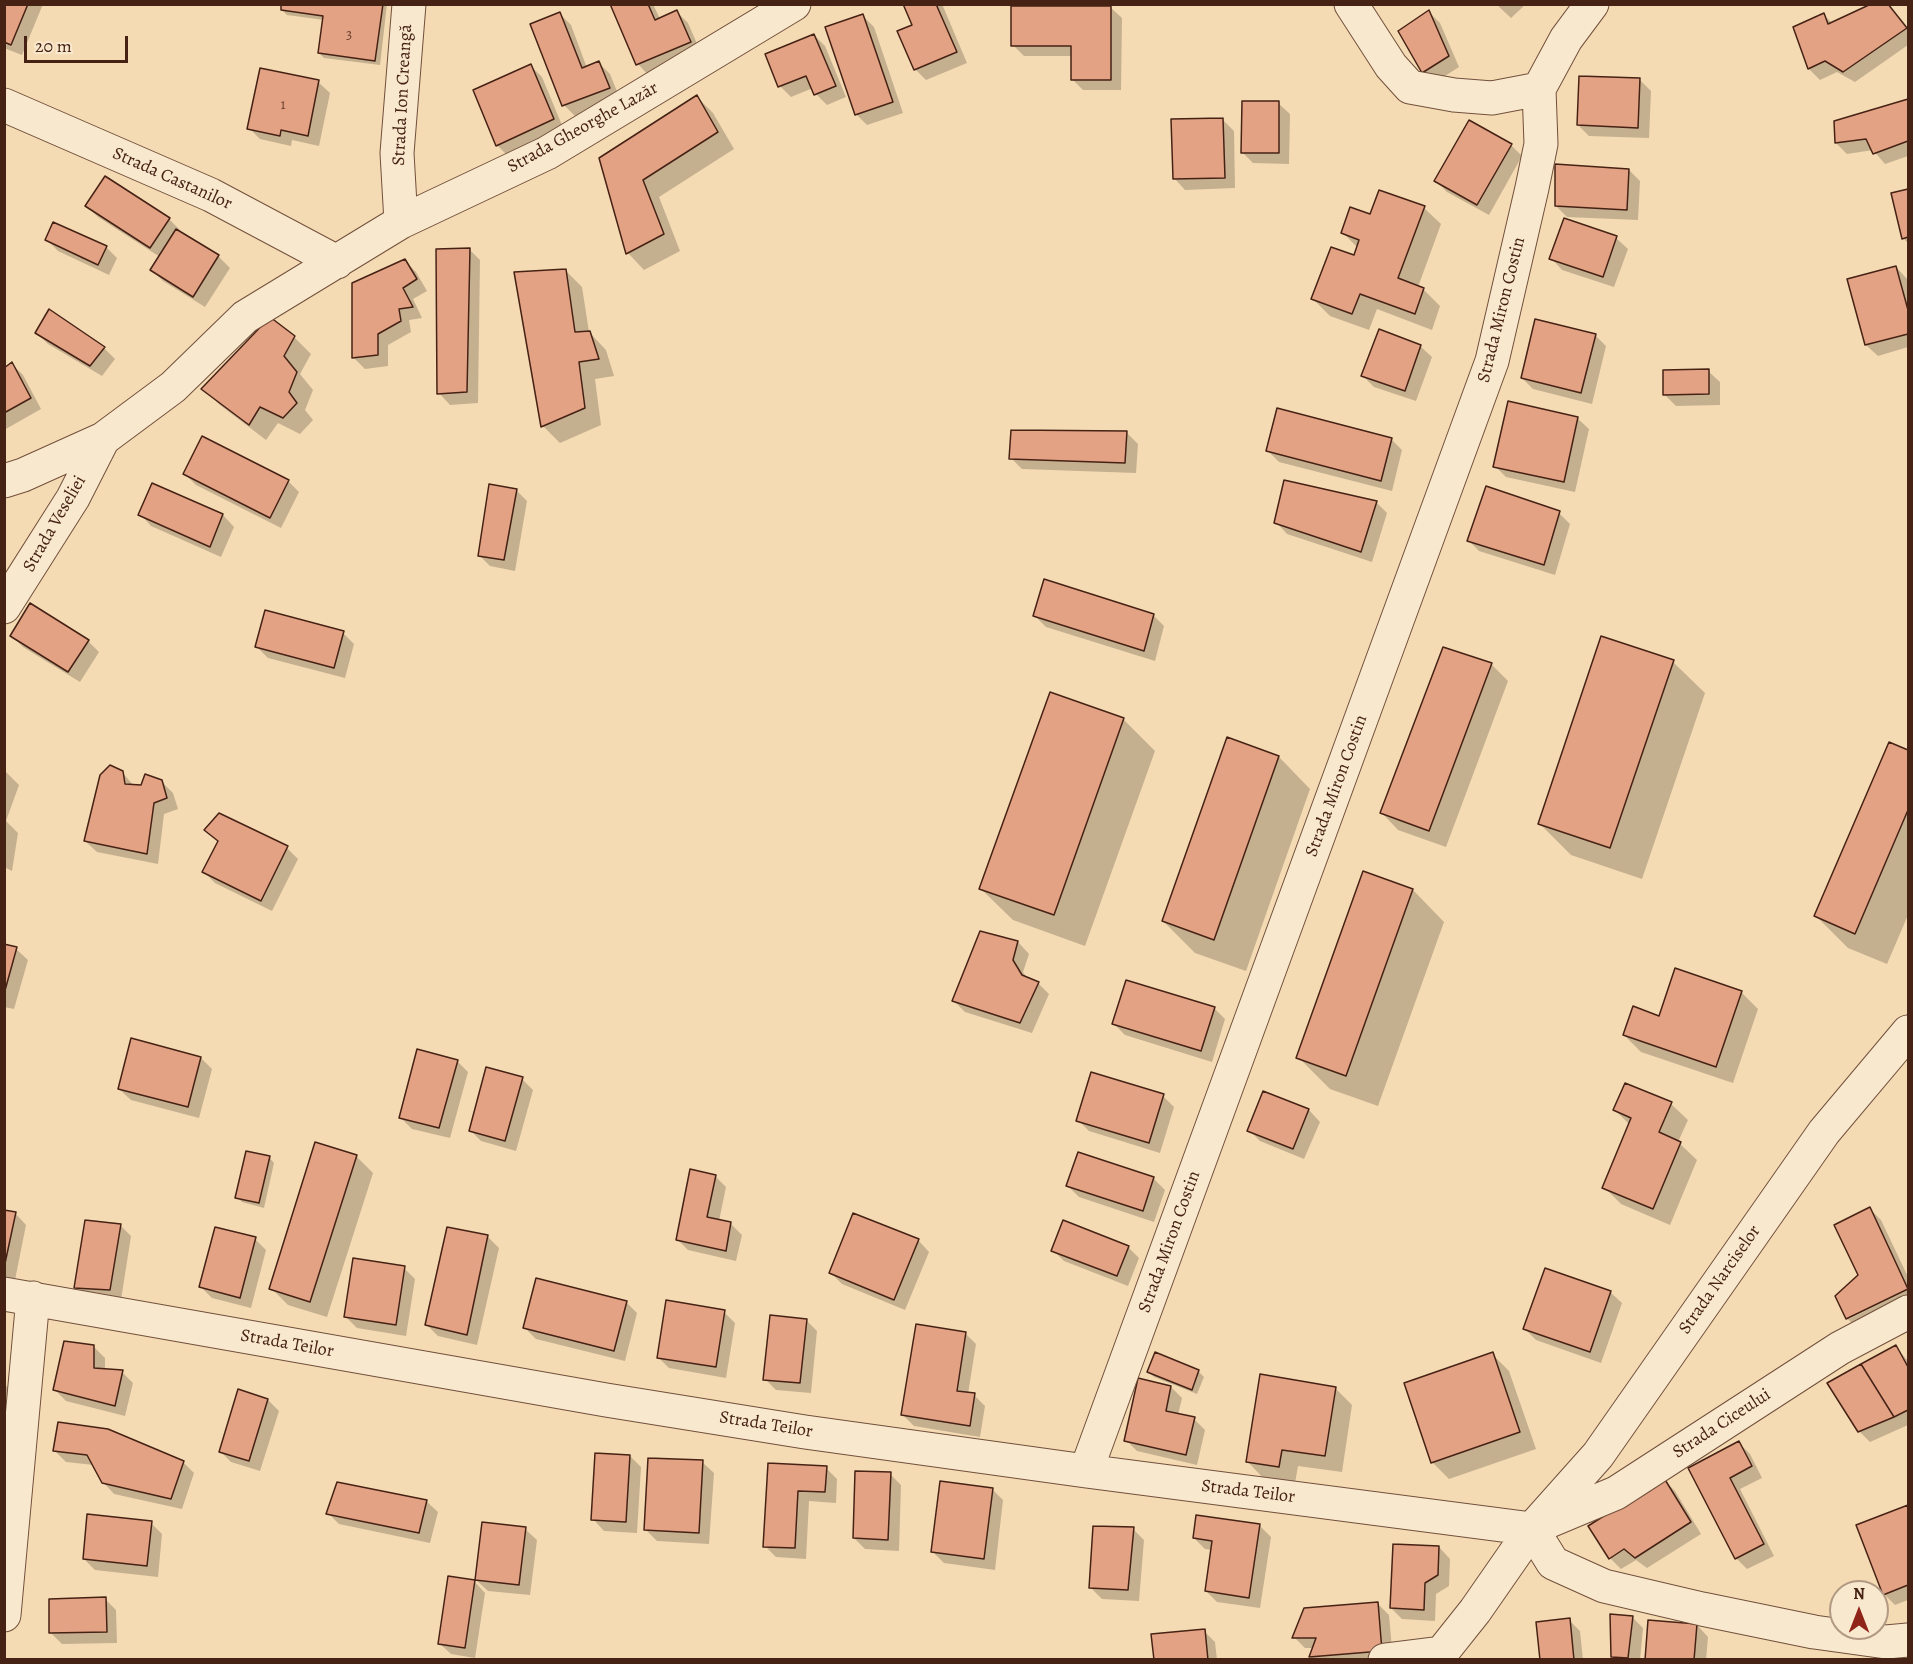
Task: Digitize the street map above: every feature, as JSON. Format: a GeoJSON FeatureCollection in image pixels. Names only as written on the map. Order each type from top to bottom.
{"type":"FeatureCollection","features":[{"type":"Feature","properties":{"kind":"street","name":"Strada Ion Creangă"},"geometry":{"type":"LineString","coordinates":[[401,222],[397,153],[409,4]]}},
{"type":"Feature","properties":{"kind":"street","name":"Strada Gheorghe Lazăr"},"geometry":{"type":"LineString","coordinates":[[103,439],[173,387],[245,317],[401,222],[547,153],[794,4]]}},
{"type":"Feature","properties":{"kind":"street"},"geometry":{"type":"LineString","coordinates":[[1351,4],[1390,66],[1410,87],[1454,95],[1492,98],[1539,89],[1566,39],[1592,4]]}},
{"type":"Feature","properties":{"kind":"street","name":"Strada Miron Costin"},"geometry":{"type":"LineString","coordinates":[[1086,1471],[1492,361],[1541,144],[1539,89]]}},
{"type":"Feature","properties":{"kind":"street","name":"Strada Castanilor"},"geometry":{"type":"LineString","coordinates":[[4,105],[211,195],[336,262]]}},
{"type":"Feature","properties":{"kind":"street"},"geometry":{"type":"LineString","coordinates":[[4,481],[23,475],[103,439]]}},
{"type":"Feature","properties":{"kind":"street","name":"Strada Veseliei"},"geometry":{"type":"LineString","coordinates":[[4,607],[73,498],[103,439]]}},
{"type":"Feature","properties":{"kind":"street","name":"Strada Narciselor"},"geometry":{"type":"LineString","coordinates":[[1438,1656],[1475,1611],[1532,1529],[1598,1455],[1824,1132],[1908,1032]]}},
{"type":"Feature","properties":{"kind":"street"},"geometry":{"type":"LineString","coordinates":[[4,1616],[19,1296]]}},
{"type":"Feature","properties":{"kind":"street","name":"Strada Teilor"},"geometry":{"type":"LineString","coordinates":[[19,1296],[606,1400],[805,1432],[1532,1529]]}},
{"type":"Feature","properties":{"kind":"street","name":"Strada Ciceului"},"geometry":{"type":"LineString","coordinates":[[1532,1529],[1616,1493],[1840,1348],[1908,1312]]}},
{"type":"Feature","properties":{"kind":"street"},"geometry":{"type":"LineString","coordinates":[[1532,1529],[1553,1563],[1604,1586],[1814,1632],[1886,1642],[1908,1640]]}},
{"type":"Feature","properties":{"kind":"street"},"geometry":{"type":"LineString","coordinates":[[1384,1659],[1438,1656]]}},
{"type":"Feature","properties":{"kind":"building"},"geometry":{"type":"Polygon","coordinates":[[[4,4],[28,4],[11,45],[4,42],[4,4]]]}},
{"type":"Feature","properties":{"kind":"building"},"geometry":{"type":"Polygon","coordinates":[[[281,4],[383,4],[375,61],[318,53],[323,16],[281,10],[281,4]]]}},
{"type":"Feature","properties":{"kind":"building"},"geometry":{"type":"Polygon","coordinates":[[[610,4],[648,4],[655,20],[677,10],[691,42],[636,65],[610,4]]]}},
{"type":"Feature","properties":{"kind":"building"},"geometry":{"type":"Polygon","coordinates":[[[903,4],[936,4],[957,52],[914,70],[897,31],[912,25],[903,4]]]}},
{"type":"Feature","properties":{"kind":"building"},"geometry":{"type":"Polygon","coordinates":[[[1871,4],[1888,4],[1907,28],[1843,72],[1825,61],[1808,69],[1793,27],[1824,13],[1828,24],[1871,4]]]}},
{"type":"Feature","properties":{"kind":"building"},"geometry":{"type":"Polygon","coordinates":[[[1011,6],[1111,6],[1111,80],[1071,80],[1071,46],[1011,46],[1011,6]]]}},
{"type":"Feature","properties":{"kind":"building"},"geometry":{"type":"Polygon","coordinates":[[[1429,10],[1449,56],[1422,73],[1398,31],[1429,10]]]}},
{"type":"Feature","properties":{"kind":"building"},"geometry":{"type":"Polygon","coordinates":[[[560,12],[582,68],[599,61],[610,88],[562,106],[530,24],[560,12]]]}},
{"type":"Feature","properties":{"kind":"building"},"geometry":{"type":"Polygon","coordinates":[[[863,14],[893,102],[855,115],[825,27],[863,14]]]}},
{"type":"Feature","properties":{"kind":"building"},"geometry":{"type":"Polygon","coordinates":[[[814,34],[836,86],[814,95],[806,76],[778,87],[765,54],[814,34]]]}},
{"type":"Feature","properties":{"kind":"building"},"geometry":{"type":"Polygon","coordinates":[[[531,64],[554,119],[496,146],[473,90],[531,64]]]}},
{"type":"Feature","properties":{"kind":"building"},"geometry":{"type":"Polygon","coordinates":[[[260,68],[319,80],[308,136],[281,130],[280,136],[247,129],[260,68]]]}},
{"type":"Feature","properties":{"kind":"building"},"geometry":{"type":"Polygon","coordinates":[[[1579,76],[1640,78],[1638,128],[1577,125],[1579,76]]]}},
{"type":"Feature","properties":{"kind":"building"},"geometry":{"type":"Polygon","coordinates":[[[697,95],[718,132],[643,180],[664,234],[626,254],[599,158],[697,95]]]}},
{"type":"Feature","properties":{"kind":"building"},"geometry":{"type":"Polygon","coordinates":[[[1908,99],[1908,141],[1873,154],[1866,139],[1835,143],[1834,121],[1908,99]]]}},
{"type":"Feature","properties":{"kind":"building"},"geometry":{"type":"Polygon","coordinates":[[[1242,101],[1279,101],[1279,153],[1241,153],[1242,101]]]}},
{"type":"Feature","properties":{"kind":"building"},"geometry":{"type":"Polygon","coordinates":[[[1223,118],[1225,178],[1173,179],[1171,119],[1223,118]]]}},
{"type":"Feature","properties":{"kind":"building"},"geometry":{"type":"Polygon","coordinates":[[[1469,120],[1512,144],[1477,205],[1434,181],[1469,120]]]}},
{"type":"Feature","properties":{"kind":"building"},"geometry":{"type":"Polygon","coordinates":[[[1555,164],[1629,169],[1627,210],[1555,206],[1555,164]]]}},
{"type":"Feature","properties":{"kind":"building"},"geometry":{"type":"Polygon","coordinates":[[[105,176],[170,218],[150,248],[85,206],[105,176]]]}},
{"type":"Feature","properties":{"kind":"building"},"geometry":{"type":"Polygon","coordinates":[[[1908,189],[1908,237],[1902,239],[1891,193],[1908,189]]]}},
{"type":"Feature","properties":{"kind":"building"},"geometry":{"type":"Polygon","coordinates":[[[1379,190],[1425,206],[1398,278],[1424,288],[1415,314],[1360,294],[1352,314],[1311,299],[1331,247],[1354,255],[1359,240],[1341,233],[1350,207],[1370,214],[1379,190]]]}},
{"type":"Feature","properties":{"kind":"building"},"geometry":{"type":"Polygon","coordinates":[[[1564,218],[1617,236],[1603,277],[1549,259],[1564,218]]]}},
{"type":"Feature","properties":{"kind":"building"},"geometry":{"type":"Polygon","coordinates":[[[53,222],[107,246],[98,265],[45,240],[53,222]]]}},
{"type":"Feature","properties":{"kind":"building"},"geometry":{"type":"Polygon","coordinates":[[[176,229],[219,255],[193,297],[150,270],[176,229]]]}},
{"type":"Feature","properties":{"kind":"building"},"geometry":{"type":"Polygon","coordinates":[[[470,248],[467,392],[437,394],[436,249],[470,248]]]}},
{"type":"Feature","properties":{"kind":"building"},"geometry":{"type":"Polygon","coordinates":[[[405,259],[417,279],[403,288],[413,307],[399,309],[401,321],[378,334],[378,355],[352,358],[352,283],[405,259]]]}},
{"type":"Feature","properties":{"kind":"building"},"geometry":{"type":"Polygon","coordinates":[[[1896,266],[1908,310],[1908,334],[1865,345],[1847,279],[1896,266]]]}},
{"type":"Feature","properties":{"kind":"building"},"geometry":{"type":"Polygon","coordinates":[[[566,269],[575,332],[590,331],[599,359],[579,362],[585,408],[541,427],[514,272],[566,269]]]}},
{"type":"Feature","properties":{"kind":"building"},"geometry":{"type":"Polygon","coordinates":[[[49,309],[105,347],[90,366],[35,333],[49,309]]]}},
{"type":"Feature","properties":{"kind":"building"},"geometry":{"type":"Polygon","coordinates":[[[270,317],[295,336],[284,356],[297,372],[289,392],[297,403],[283,418],[260,407],[249,425],[201,389],[270,317]]]}},
{"type":"Feature","properties":{"kind":"building"},"geometry":{"type":"Polygon","coordinates":[[[1535,319],[1596,334],[1581,393],[1521,378],[1535,319]]]}},
{"type":"Feature","properties":{"kind":"building"},"geometry":{"type":"Polygon","coordinates":[[[1379,329],[1421,345],[1405,391],[1361,376],[1379,329]]]}},
{"type":"Feature","properties":{"kind":"building"},"geometry":{"type":"Polygon","coordinates":[[[12,362],[31,398],[4,413],[4,368],[12,362]]]}},
{"type":"Feature","properties":{"kind":"building"},"geometry":{"type":"Polygon","coordinates":[[[1709,369],[1709,394],[1663,395],[1663,370],[1709,369]]]}},
{"type":"Feature","properties":{"kind":"building"},"geometry":{"type":"Polygon","coordinates":[[[1508,401],[1578,417],[1564,482],[1493,467],[1508,401]]]}},
{"type":"Feature","properties":{"kind":"building"},"geometry":{"type":"Polygon","coordinates":[[[1277,408],[1392,438],[1381,481],[1266,451],[1277,408]]]}},
{"type":"Feature","properties":{"kind":"building"},"geometry":{"type":"Polygon","coordinates":[[[1011,430],[1127,431],[1125,463],[1009,459],[1011,430]]]}},
{"type":"Feature","properties":{"kind":"building"},"geometry":{"type":"Polygon","coordinates":[[[202,436],[289,480],[270,518],[183,474],[202,436]]]}},
{"type":"Feature","properties":{"kind":"building"},"geometry":{"type":"Polygon","coordinates":[[[1284,480],[1377,501],[1361,552],[1274,523],[1284,480]]]}},
{"type":"Feature","properties":{"kind":"building"},"geometry":{"type":"Polygon","coordinates":[[[152,483],[223,514],[210,547],[138,515],[152,483]]]}},
{"type":"Feature","properties":{"kind":"building"},"geometry":{"type":"Polygon","coordinates":[[[489,484],[517,489],[504,560],[478,556],[489,484]]]}},
{"type":"Feature","properties":{"kind":"building"},"geometry":{"type":"Polygon","coordinates":[[[1486,486],[1560,511],[1544,565],[1467,541],[1486,486]]]}},
{"type":"Feature","properties":{"kind":"building"},"geometry":{"type":"Polygon","coordinates":[[[1044,579],[1154,614],[1144,651],[1033,616],[1044,579]]]}},
{"type":"Feature","properties":{"kind":"building"},"geometry":{"type":"Polygon","coordinates":[[[30,603],[89,640],[68,672],[10,636],[30,603]]]}},
{"type":"Feature","properties":{"kind":"building"},"geometry":{"type":"Polygon","coordinates":[[[265,610],[344,631],[334,668],[255,647],[265,610]]]}},
{"type":"Feature","properties":{"kind":"building"},"geometry":{"type":"Polygon","coordinates":[[[1601,636],[1674,660],[1610,848],[1538,824],[1601,636]]]}},
{"type":"Feature","properties":{"kind":"building"},"geometry":{"type":"Polygon","coordinates":[[[1443,647],[1492,663],[1429,831],[1380,813],[1443,647]]]}},
{"type":"Feature","properties":{"kind":"building"},"geometry":{"type":"Polygon","coordinates":[[[1050,692],[1124,718],[1054,915],[979,889],[1050,692]]]}},
{"type":"Feature","properties":{"kind":"building"},"geometry":{"type":"Polygon","coordinates":[[[1227,737],[1279,756],[1214,940],[1162,921],[1227,737]]]}},
{"type":"Feature","properties":{"kind":"building"},"geometry":{"type":"Polygon","coordinates":[[[1889,742],[1908,750],[1908,810],[1855,934],[1814,916],[1889,742]]]}},
{"type":"Feature","properties":{"kind":"building"},"geometry":{"type":"Polygon","coordinates":[[[110,765],[123,771],[125,784],[141,785],[145,774],[162,780],[167,798],[154,803],[147,854],[84,841],[100,775],[110,765]]]}},
{"type":"Feature","properties":{"kind":"building"},"geometry":{"type":"Polygon","coordinates":[[[219,813],[288,846],[261,901],[202,872],[218,841],[204,830],[219,813]]]}},
{"type":"Feature","properties":{"kind":"building"},"geometry":{"type":"Polygon","coordinates":[[[1363,871],[1413,889],[1346,1076],[1296,1058],[1363,871]]]}},
{"type":"Feature","properties":{"kind":"building"},"geometry":{"type":"Polygon","coordinates":[[[980,931],[1018,941],[1013,960],[1022,975],[1039,982],[1020,1023],[952,1001],[980,931]]]}},
{"type":"Feature","properties":{"kind":"building"},"geometry":{"type":"Polygon","coordinates":[[[4,944],[17,947],[4,994],[4,944]]]}},
{"type":"Feature","properties":{"kind":"building"},"geometry":{"type":"Polygon","coordinates":[[[1675,968],[1742,991],[1716,1067],[1623,1035],[1633,1006],[1659,1016],[1675,968]]]}},
{"type":"Feature","properties":{"kind":"building"},"geometry":{"type":"Polygon","coordinates":[[[1126,980],[1215,1007],[1201,1051],[1112,1024],[1126,980]]]}},
{"type":"Feature","properties":{"kind":"building"},"geometry":{"type":"Polygon","coordinates":[[[131,1038],[201,1057],[188,1107],[118,1089],[131,1038]]]}},
{"type":"Feature","properties":{"kind":"building"},"geometry":{"type":"Polygon","coordinates":[[[417,1049],[458,1060],[439,1128],[399,1118],[417,1049]]]}},
{"type":"Feature","properties":{"kind":"building"},"geometry":{"type":"Polygon","coordinates":[[[486,1067],[523,1077],[505,1141],[469,1131],[486,1067]]]}},
{"type":"Feature","properties":{"kind":"building"},"geometry":{"type":"Polygon","coordinates":[[[1091,1072],[1164,1094],[1149,1143],[1076,1121],[1091,1072]]]}},
{"type":"Feature","properties":{"kind":"building"},"geometry":{"type":"Polygon","coordinates":[[[1625,1083],[1672,1102],[1659,1132],[1681,1142],[1653,1209],[1602,1188],[1631,1118],[1613,1110],[1625,1083]]]}},
{"type":"Feature","properties":{"kind":"building"},"geometry":{"type":"Polygon","coordinates":[[[1263,1091],[1309,1109],[1293,1149],[1247,1131],[1263,1091]]]}},
{"type":"Feature","properties":{"kind":"building"},"geometry":{"type":"Polygon","coordinates":[[[315,1142],[357,1155],[310,1302],[269,1289],[315,1142]]]}},
{"type":"Feature","properties":{"kind":"building"},"geometry":{"type":"Polygon","coordinates":[[[246,1151],[270,1156],[259,1203],[235,1198],[246,1151]]]}},
{"type":"Feature","properties":{"kind":"building"},"geometry":{"type":"Polygon","coordinates":[[[1078,1152],[1154,1177],[1143,1211],[1066,1186],[1078,1152]]]}},
{"type":"Feature","properties":{"kind":"building"},"geometry":{"type":"Polygon","coordinates":[[[690,1169],[716,1175],[707,1217],[731,1222],[726,1251],[676,1240],[690,1169]]]}},
{"type":"Feature","properties":{"kind":"building"},"geometry":{"type":"Polygon","coordinates":[[[1870,1207],[1908,1289],[1846,1319],[1835,1296],[1858,1275],[1834,1225],[1870,1207]]]}},
{"type":"Feature","properties":{"kind":"building"},"geometry":{"type":"Polygon","coordinates":[[[4,1210],[16,1212],[4,1268],[4,1210]]]}},
{"type":"Feature","properties":{"kind":"building"},"geometry":{"type":"Polygon","coordinates":[[[853,1213],[919,1239],[894,1300],[829,1273],[853,1213]]]}},
{"type":"Feature","properties":{"kind":"building"},"geometry":{"type":"Polygon","coordinates":[[[85,1220],[121,1224],[110,1290],[74,1288],[85,1220]]]}},
{"type":"Feature","properties":{"kind":"building"},"geometry":{"type":"Polygon","coordinates":[[[1063,1220],[1129,1246],[1117,1276],[1051,1251],[1063,1220]]]}},
{"type":"Feature","properties":{"kind":"building"},"geometry":{"type":"Polygon","coordinates":[[[215,1227],[256,1237],[240,1298],[199,1287],[215,1227]]]}},
{"type":"Feature","properties":{"kind":"building"},"geometry":{"type":"Polygon","coordinates":[[[447,1227],[488,1235],[467,1335],[425,1325],[447,1227]]]}},
{"type":"Feature","properties":{"kind":"building"},"geometry":{"type":"Polygon","coordinates":[[[353,1258],[405,1266],[396,1325],[344,1317],[353,1258]]]}},
{"type":"Feature","properties":{"kind":"building"},"geometry":{"type":"Polygon","coordinates":[[[1545,1268],[1611,1291],[1590,1352],[1523,1329],[1545,1268]]]}},
{"type":"Feature","properties":{"kind":"building"},"geometry":{"type":"Polygon","coordinates":[[[536,1278],[627,1301],[614,1351],[523,1328],[536,1278]]]}},
{"type":"Feature","properties":{"kind":"building"},"geometry":{"type":"Polygon","coordinates":[[[666,1300],[725,1310],[716,1367],[657,1358],[666,1300]]]}},
{"type":"Feature","properties":{"kind":"building"},"geometry":{"type":"Polygon","coordinates":[[[770,1315],[807,1319],[800,1383],[763,1380],[770,1315]]]}},
{"type":"Feature","properties":{"kind":"building"},"geometry":{"type":"Polygon","coordinates":[[[916,1324],[966,1332],[957,1391],[975,1393],[970,1426],[901,1415],[916,1324]]]}},
{"type":"Feature","properties":{"kind":"building"},"geometry":{"type":"Polygon","coordinates":[[[64,1341],[94,1345],[94,1368],[123,1370],[115,1406],[53,1390],[64,1341]]]}},
{"type":"Feature","properties":{"kind":"building"},"geometry":{"type":"Polygon","coordinates":[[[1896,1345],[1908,1367],[1908,1410],[1894,1417],[1861,1364],[1896,1345]]]}},
{"type":"Feature","properties":{"kind":"building"},"geometry":{"type":"Polygon","coordinates":[[[1155,1352],[1199,1370],[1192,1390],[1147,1372],[1155,1352]]]}},
{"type":"Feature","properties":{"kind":"building"},"geometry":{"type":"Polygon","coordinates":[[[1493,1352],[1520,1432],[1431,1463],[1404,1383],[1493,1352]]]}},
{"type":"Feature","properties":{"kind":"building"},"geometry":{"type":"Polygon","coordinates":[[[1861,1364],[1894,1417],[1858,1432],[1827,1383],[1861,1364]]]}},
{"type":"Feature","properties":{"kind":"building"},"geometry":{"type":"Polygon","coordinates":[[[1260,1374],[1336,1387],[1325,1456],[1282,1450],[1279,1467],[1246,1462],[1260,1374]]]}},
{"type":"Feature","properties":{"kind":"building"},"geometry":{"type":"Polygon","coordinates":[[[1138,1378],[1171,1386],[1166,1411],[1195,1417],[1186,1455],[1124,1441],[1138,1378]]]}},
{"type":"Feature","properties":{"kind":"building"},"geometry":{"type":"Polygon","coordinates":[[[238,1389],[268,1399],[249,1461],[219,1452],[238,1389]]]}},
{"type":"Feature","properties":{"kind":"building"},"geometry":{"type":"Polygon","coordinates":[[[58,1422],[108,1429],[184,1461],[171,1499],[102,1483],[87,1455],[53,1451],[58,1422]]]}},
{"type":"Feature","properties":{"kind":"building"},"geometry":{"type":"Polygon","coordinates":[[[1739,1441],[1752,1466],[1730,1478],[1764,1544],[1735,1559],[1688,1468],[1739,1441]]]}},
{"type":"Feature","properties":{"kind":"building"},"geometry":{"type":"Polygon","coordinates":[[[595,1453],[630,1455],[626,1522],[591,1520],[595,1453]]]}},
{"type":"Feature","properties":{"kind":"building"},"geometry":{"type":"Polygon","coordinates":[[[648,1458],[703,1460],[699,1533],[644,1530],[648,1458]]]}},
{"type":"Feature","properties":{"kind":"building"},"geometry":{"type":"Polygon","coordinates":[[[768,1463],[827,1466],[825,1492],[798,1491],[795,1548],[763,1547],[768,1463]]]}},
{"type":"Feature","properties":{"kind":"building"},"geometry":{"type":"Polygon","coordinates":[[[855,1471],[891,1472],[888,1540],[853,1538],[855,1471]]]}},
{"type":"Feature","properties":{"kind":"building"},"geometry":{"type":"Polygon","coordinates":[[[1664,1478],[1691,1522],[1635,1558],[1624,1549],[1609,1559],[1588,1526],[1664,1478]]]}},
{"type":"Feature","properties":{"kind":"building"},"geometry":{"type":"Polygon","coordinates":[[[940,1481],[993,1488],[984,1559],[931,1552],[940,1481]]]}},
{"type":"Feature","properties":{"kind":"building"},"geometry":{"type":"Polygon","coordinates":[[[337,1482],[427,1500],[419,1533],[326,1514],[337,1482]]]}},
{"type":"Feature","properties":{"kind":"building"},"geometry":{"type":"Polygon","coordinates":[[[1908,1505],[1908,1585],[1889,1593],[1889,1580],[1877,1580],[1856,1525],[1908,1505]]]}},
{"type":"Feature","properties":{"kind":"building"},"geometry":{"type":"Polygon","coordinates":[[[87,1514],[152,1521],[147,1566],[83,1559],[87,1514]]]}},
{"type":"Feature","properties":{"kind":"building"},"geometry":{"type":"Polygon","coordinates":[[[1196,1515],[1260,1524],[1249,1598],[1205,1591],[1212,1541],[1193,1538],[1196,1515]]]}},
{"type":"Feature","properties":{"kind":"building"},"geometry":{"type":"Polygon","coordinates":[[[482,1522],[526,1527],[519,1585],[475,1580],[482,1522]]]}},
{"type":"Feature","properties":{"kind":"building"},"geometry":{"type":"Polygon","coordinates":[[[1093,1526],[1134,1527],[1128,1590],[1089,1588],[1093,1526]]]}},
{"type":"Feature","properties":{"kind":"building"},"geometry":{"type":"Polygon","coordinates":[[[1393,1544],[1439,1546],[1438,1575],[1425,1583],[1424,1610],[1390,1608],[1393,1544]]]}},
{"type":"Feature","properties":{"kind":"building"},"geometry":{"type":"Polygon","coordinates":[[[448,1576],[475,1580],[465,1648],[438,1644],[448,1576]]]}},
{"type":"Feature","properties":{"kind":"building"},"geometry":{"type":"Polygon","coordinates":[[[106,1597],[107,1632],[49,1633],[49,1599],[106,1597]]]}},
{"type":"Feature","properties":{"kind":"building"},"geometry":{"type":"Polygon","coordinates":[[[1378,1602],[1382,1651],[1309,1657],[1316,1638],[1292,1638],[1304,1608],[1378,1602]]]}},
{"type":"Feature","properties":{"kind":"building"},"geometry":{"type":"Polygon","coordinates":[[[1610,1614],[1633,1616],[1628,1658],[1611,1657],[1610,1614]]]}},
{"type":"Feature","properties":{"kind":"building"},"geometry":{"type":"Polygon","coordinates":[[[1570,1618],[1574,1660],[1540,1660],[1536,1622],[1570,1618]]]}},
{"type":"Feature","properties":{"kind":"building"},"geometry":{"type":"Polygon","coordinates":[[[1648,1620],[1697,1624],[1694,1660],[1645,1660],[1648,1620]]]}},
{"type":"Feature","properties":{"kind":"building"},"geometry":{"type":"Polygon","coordinates":[[[1205,1629],[1208,1660],[1154,1660],[1151,1634],[1205,1629]]]}}]}
